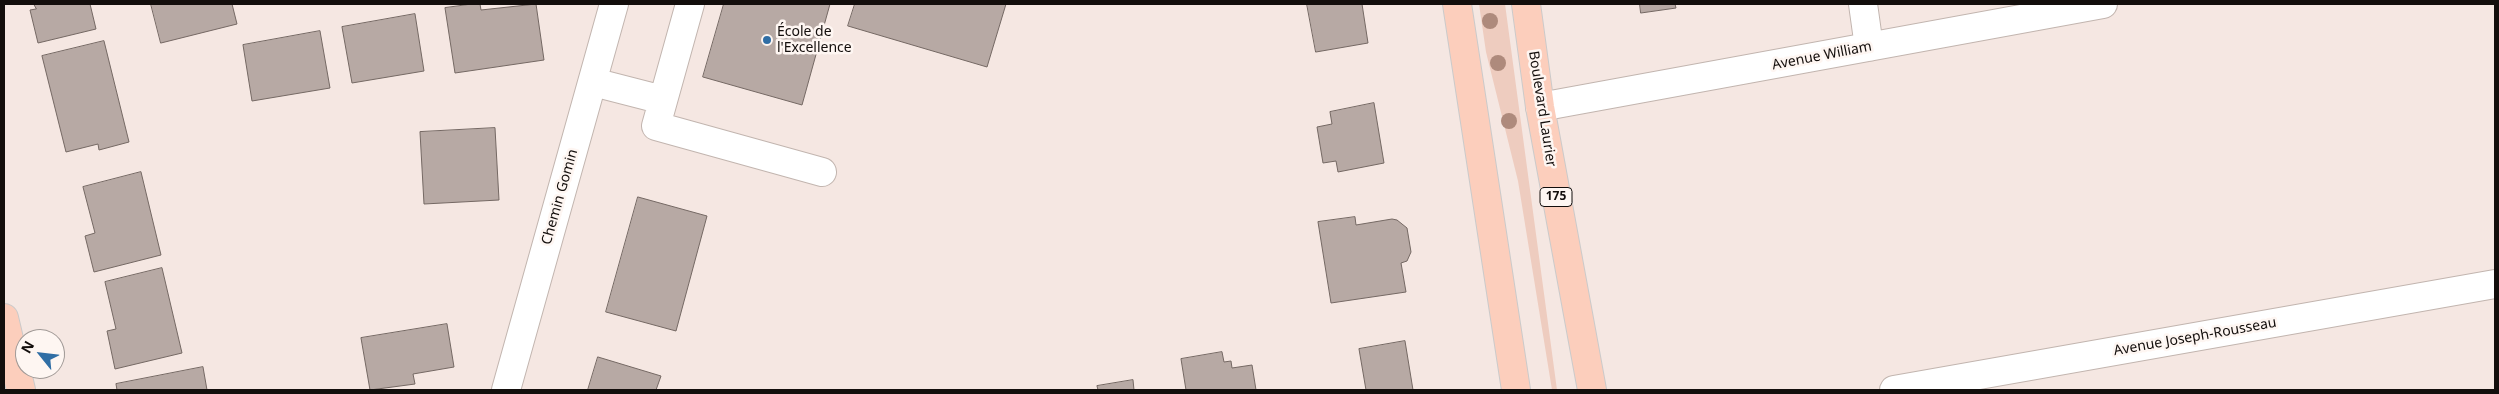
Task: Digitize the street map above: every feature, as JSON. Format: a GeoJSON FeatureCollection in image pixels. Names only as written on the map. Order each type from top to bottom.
{"type":"FeatureCollection","features":[{"type":"Feature","properties":{"kind":"main road"},"geometry":{"type":"LineString","coordinates":[[1457,4],[1516,390]]}},
{"type":"Feature","properties":{"kind":"main road","name":"Boulevard Laurier"},"geometry":{"type":"LineString","coordinates":[[1526,4],[1540,107],[1592,390]]}},
{"type":"Feature","properties":{"kind":"main road"},"geometry":{"type":"LineString","coordinates":[[4,318],[21,390]]}},
{"type":"Feature","properties":{"kind":"street","name":"Chemin Gomin"},"geometry":{"type":"LineString","coordinates":[[506,390],[614,4]]}},
{"type":"Feature","properties":{"kind":"street"},"geometry":{"type":"LineString","coordinates":[[690,4],[656,126],[822,172]]}},
{"type":"Feature","properties":{"kind":"street"},"geometry":{"type":"LineString","coordinates":[[1862,4],[1869,47]]}},
{"type":"Feature","properties":{"kind":"street","name":"Avenue William"},"geometry":{"type":"LineString","coordinates":[[1540,107],[2103,4]]}},
{"type":"Feature","properties":{"kind":"street"},"geometry":{"type":"LineString","coordinates":[[593,82],[662,100]]}},
{"type":"Feature","properties":{"kind":"street","name":"Avenue Joseph-Rousseau"},"geometry":{"type":"LineString","coordinates":[[1894,390],[2495,284]]}},
{"type":"Feature","properties":{"kind":"shaded area"},"geometry":{"type":"Polygon","coordinates":[[[1479,4],[1505,4],[1557,390],[1552,390],[1518,181],[1486,52],[1479,4]]]}},
{"type":"Feature","properties":{"kind":"building"},"geometry":{"type":"Polygon","coordinates":[[[34,4],[90,4],[96,29],[38,43],[30,10],[36,9],[34,4]]]}},
{"type":"Feature","properties":{"kind":"building"},"geometry":{"type":"Polygon","coordinates":[[[151,4],[232,4],[237,24],[161,43],[151,4]]]}},
{"type":"Feature","properties":{"kind":"building"},"geometry":{"type":"Polygon","coordinates":[[[480,4],[481,10],[536,4],[544,60],[455,73],[445,8],[480,4]]]}},
{"type":"Feature","properties":{"kind":"building","name":"École de l'Excellence"},"geometry":{"type":"Polygon","coordinates":[[[724,4],[830,4],[802,105],[703,77],[724,4]]]}},
{"type":"Feature","properties":{"kind":"building"},"geometry":{"type":"Polygon","coordinates":[[[855,4],[1006,4],[987,67],[848,26],[855,4]]]}},
{"type":"Feature","properties":{"kind":"building"},"geometry":{"type":"Polygon","coordinates":[[[1307,4],[1362,4],[1368,43],[1316,52],[1307,4]]]}},
{"type":"Feature","properties":{"kind":"building"},"geometry":{"type":"Polygon","coordinates":[[[1640,4],[1675,4],[1676,8],[1641,13],[1640,4]]]}},
{"type":"Feature","properties":{"kind":"building"},"geometry":{"type":"Polygon","coordinates":[[[415,14],[424,71],[352,83],[342,27],[415,14]]]}},
{"type":"Feature","properties":{"kind":"building"},"geometry":{"type":"Polygon","coordinates":[[[320,31],[330,88],[252,101],[243,45],[320,31]]]}},
{"type":"Feature","properties":{"kind":"building"},"geometry":{"type":"Polygon","coordinates":[[[104,41],[129,142],[99,150],[98,144],[66,152],[42,56],[104,41]]]}},
{"type":"Feature","properties":{"kind":"building"},"geometry":{"type":"Polygon","coordinates":[[[1374,103],[1384,163],[1338,172],[1336,161],[1323,163],[1317,127],[1332,124],[1330,112],[1374,103]]]}},
{"type":"Feature","properties":{"kind":"building"},"geometry":{"type":"Polygon","coordinates":[[[495,128],[499,200],[424,204],[420,132],[495,128]]]}},
{"type":"Feature","properties":{"kind":"building"},"geometry":{"type":"Polygon","coordinates":[[[141,172],[161,255],[94,272],[85,236],[95,233],[83,187],[141,172]]]}},
{"type":"Feature","properties":{"kind":"building"},"geometry":{"type":"Polygon","coordinates":[[[638,197],[707,216],[676,331],[606,312],[638,197]]]}},
{"type":"Feature","properties":{"kind":"building"},"geometry":{"type":"Polygon","coordinates":[[[1355,217],[1356,225],[1392,219],[1397,220],[1407,228],[1411,252],[1407,261],[1401,263],[1406,292],[1331,303],[1318,222],[1355,217]]]}},
{"type":"Feature","properties":{"kind":"building"},"geometry":{"type":"Polygon","coordinates":[[[162,268],[182,353],[115,369],[107,331],[116,329],[105,282],[162,268]]]}},
{"type":"Feature","properties":{"kind":"building"},"geometry":{"type":"Polygon","coordinates":[[[447,324],[454,367],[413,374],[415,384],[370,390],[361,338],[447,324]]]}},
{"type":"Feature","properties":{"kind":"building"},"geometry":{"type":"Polygon","coordinates":[[[1405,341],[1413,390],[1366,390],[1359,349],[1405,341]]]}},
{"type":"Feature","properties":{"kind":"building"},"geometry":{"type":"Polygon","coordinates":[[[1222,352],[1224,362],[1231,361],[1232,368],[1252,365],[1256,390],[1186,390],[1181,359],[1222,352]]]}},
{"type":"Feature","properties":{"kind":"building"},"geometry":{"type":"Polygon","coordinates":[[[598,357],[661,376],[656,390],[588,390],[598,357]]]}},
{"type":"Feature","properties":{"kind":"building"},"geometry":{"type":"Polygon","coordinates":[[[203,367],[207,390],[117,390],[116,384],[203,367]]]}},
{"type":"Feature","properties":{"kind":"building"},"geometry":{"type":"Polygon","coordinates":[[[1133,380],[1134,390],[1098,390],[1097,386],[1133,380]]]}},
{"type":"Feature","properties":{"kind":"place","name":"École de l'Excellence"},"geometry":{"type":"Point","coordinates":[767,40]}}]}
